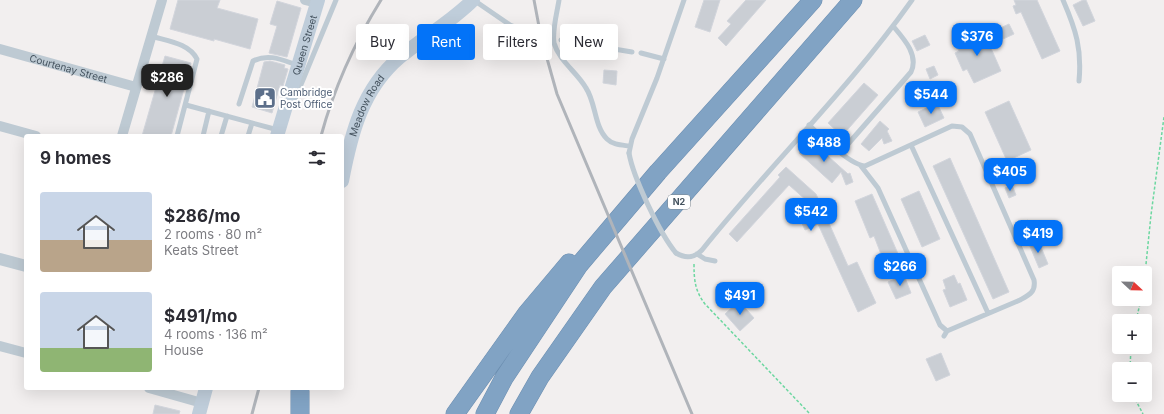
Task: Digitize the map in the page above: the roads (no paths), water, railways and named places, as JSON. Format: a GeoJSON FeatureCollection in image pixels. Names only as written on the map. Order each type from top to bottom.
{"type":"FeatureCollection","features":[{"type":"Feature","properties":{"kind":"highway"},"geometry":{"type":"LineString","coordinates":[[485,414],[504,378],[579,265],[658,172],[813,0]]}},
{"type":"Feature","properties":{"kind":"highway","name":"N2"},"geometry":{"type":"LineString","coordinates":[[519,414],[540,377],[603,287],[853,0]]}},
{"type":"Feature","properties":{"kind":"highway"},"geometry":{"type":"LineString","coordinates":[[454,414],[522,319],[552,282],[658,172]]}},
{"type":"Feature","properties":{"kind":"highway"},"geometry":{"type":"LineString","coordinates":[[531,414],[569,344],[600,300],[679,201]]}},
{"type":"Feature","properties":{"kind":"highway"},"geometry":{"type":"LineString","coordinates":[[300,390],[300,414]]}},
{"type":"Feature","properties":{"kind":"main road","name":"Meadow Road"},"geometry":{"type":"LineString","coordinates":[[344,173],[360,113],[369,93],[399,57],[452,19],[473,0]]}},
{"type":"Feature","properties":{"kind":"main road","name":"Queen Street"},"geometry":{"type":"LineString","coordinates":[[278,133],[298,65],[313,1]]}},
{"type":"Feature","properties":{"kind":"main road"},"geometry":{"type":"LineString","coordinates":[[295,414],[300,390]]}},
{"type":"Feature","properties":{"kind":"street"},"geometry":{"type":"LineString","coordinates":[[123,134],[162,0]]}},
{"type":"Feature","properties":{"kind":"street","name":"Courtenay Street"},"geometry":{"type":"LineString","coordinates":[[0,49],[136,87]]}},
{"type":"Feature","properties":{"kind":"street"},"geometry":{"type":"LineString","coordinates":[[0,126],[29,134]]}},
{"type":"Feature","properties":{"kind":"street"},"geometry":{"type":"LineString","coordinates":[[0,259],[24,265]]}},
{"type":"Feature","properties":{"kind":"street"},"geometry":{"type":"LineString","coordinates":[[0,346],[24,352]]}},
{"type":"Feature","properties":{"kind":"street"},"geometry":{"type":"LineString","coordinates":[[160,390],[202,398]]}},
{"type":"Feature","properties":{"kind":"lane"},"geometry":{"type":"LineString","coordinates":[[186,105],[252,123],[278,133],[290,110],[336,0]]}},
{"type":"Feature","properties":{"kind":"lane"},"geometry":{"type":"LineString","coordinates":[[473,0],[508,24]]}},
{"type":"Feature","properties":{"kind":"lane"},"geometry":{"type":"LineString","coordinates":[[559,0],[554,40],[556,48],[586,88],[600,129],[604,136],[613,143],[630,146]]}},
{"type":"Feature","properties":{"kind":"lane"},"geometry":{"type":"LineString","coordinates":[[684,0],[664,59],[630,146],[629,153],[633,167],[663,233],[676,253],[682,256],[695,255],[715,261]]}},
{"type":"Feature","properties":{"kind":"lane"},"geometry":{"type":"LineString","coordinates":[[695,255],[876,49],[912,0]]}},
{"type":"Feature","properties":{"kind":"lane"},"geometry":{"type":"LineString","coordinates":[[1063,0],[1078,38],[1081,55],[1079,81]]}},
{"type":"Feature","properties":{"kind":"lane"},"geometry":{"type":"LineString","coordinates":[[842,152],[911,72],[914,66],[912,55],[893,26]]}},
{"type":"Feature","properties":{"kind":"lane"},"geometry":{"type":"LineString","coordinates":[[151,36],[187,47],[194,52],[198,59],[178,134]]}},
{"type":"Feature","properties":{"kind":"lane"},"geometry":{"type":"LineString","coordinates":[[618,50],[632,52]]}},
{"type":"Feature","properties":{"kind":"lane"},"geometry":{"type":"LineString","coordinates":[[641,53],[664,59]]}},
{"type":"Feature","properties":{"kind":"lane"},"geometry":{"type":"LineString","coordinates":[[240,104],[253,61],[269,56],[298,65]]}},
{"type":"Feature","properties":{"kind":"lane"},"geometry":{"type":"LineString","coordinates":[[203,134],[209,111]]}},
{"type":"Feature","properties":{"kind":"lane"},"geometry":{"type":"LineString","coordinates":[[222,134],[227,116]]}},
{"type":"Feature","properties":{"kind":"lane"},"geometry":{"type":"LineString","coordinates":[[249,134],[252,123]]}},
{"type":"Feature","properties":{"kind":"lane"},"geometry":{"type":"LineString","coordinates":[[809,125],[861,166],[878,188],[940,326],[945,334],[1025,297],[1034,290],[1034,280],[970,134],[962,127],[952,126],[870,164],[861,166]]}},
{"type":"Feature","properties":{"kind":"lane"},"geometry":{"type":"LineString","coordinates":[[911,145],[988,313]]}},
{"type":"Feature","properties":{"kind":"railway"},"geometry":{"type":"LineString","coordinates":[[322,134],[332,100],[346,66],[362,32],[381,0]]}},
{"type":"Feature","properties":{"kind":"railway"},"geometry":{"type":"LineString","coordinates":[[534,0],[541,37],[557,94],[692,414]]}},
{"type":"Feature","properties":{"kind":"railway"},"geometry":{"type":"LineString","coordinates":[[252,414],[258,390]]}},
{"type":"Feature","properties":{"kind":"place","name":"Cambridge Post Office"},"geometry":{"type":"Point","coordinates":[265,98]}}]}
